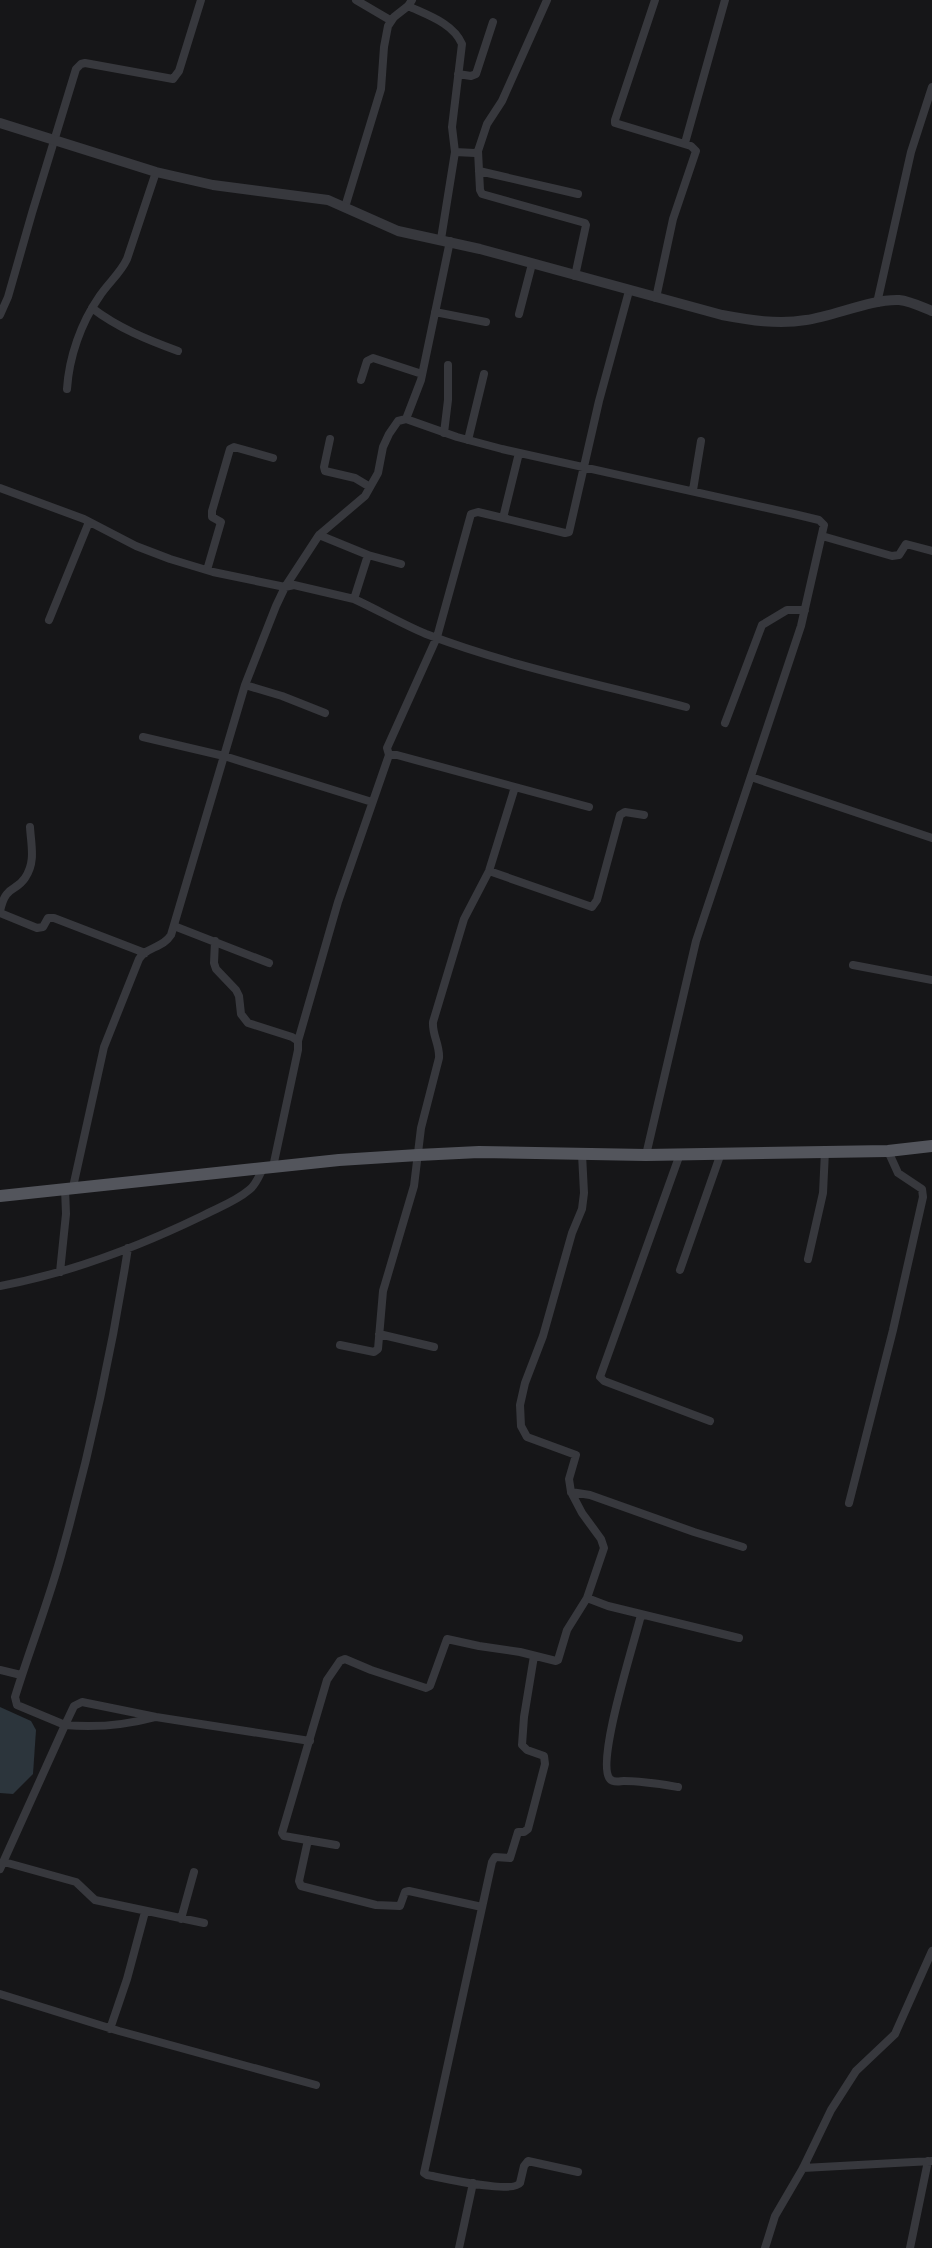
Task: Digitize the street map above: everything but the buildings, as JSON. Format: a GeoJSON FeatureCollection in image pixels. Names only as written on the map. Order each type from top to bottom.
{"type":"FeatureCollection","features":[{"type":"Feature","properties":{"kind":"main road"},"geometry":{"type":"LineString","coordinates":[[0,1196],[69,1187],[339,1160],[418,1155],[479,1152],[646,1155],[888,1151],[932,1146]]}},
{"type":"Feature","properties":{"kind":"street"},"geometry":{"type":"LineString","coordinates":[[0,315],[8,297],[76,69],[81,64],[168,79],[177,76],[201,0]]}},
{"type":"Feature","properties":{"kind":"street"},"geometry":{"type":"LineString","coordinates":[[356,0],[390,20]]}},
{"type":"Feature","properties":{"kind":"street"},"geometry":{"type":"LineString","coordinates":[[547,0],[502,101],[487,124],[478,151],[480,190],[487,196],[585,223],[586,226],[575,276]]}},
{"type":"Feature","properties":{"kind":"street"},"geometry":{"type":"LineString","coordinates":[[655,0],[615,123],[685,143],[694,147],[696,151],[672,219],[656,298]]}},
{"type":"Feature","properties":{"kind":"street"},"geometry":{"type":"LineString","coordinates":[[685,143],[725,0]]}},
{"type":"Feature","properties":{"kind":"street"},"geometry":{"type":"LineString","coordinates":[[345,207],[381,89],[384,47],[390,20],[410,3],[455,32],[460,40],[462,49],[452,127],[455,152],[447,189],[446,240],[435,312],[422,374],[406,420]]}},
{"type":"Feature","properties":{"kind":"street"},"geometry":{"type":"LineString","coordinates":[[458,74],[471,76],[476,74],[493,22]]}},
{"type":"Feature","properties":{"kind":"street"},"geometry":{"type":"LineString","coordinates":[[876,303],[911,152],[932,87]]}},
{"type":"Feature","properties":{"kind":"street"},"geometry":{"type":"LineString","coordinates":[[0,123],[156,172],[214,185],[328,200],[398,231],[446,240],[722,315],[769,322],[806,320],[876,303],[899,300],[932,311]]}},
{"type":"Feature","properties":{"kind":"street"},"geometry":{"type":"LineString","coordinates":[[455,152],[475,153],[478,151]]}},
{"type":"Feature","properties":{"kind":"street"},"geometry":{"type":"LineString","coordinates":[[479,171],[578,194]]}},
{"type":"Feature","properties":{"kind":"street"},"geometry":{"type":"LineString","coordinates":[[67,389],[70,362],[92,308],[103,290],[122,270],[156,172]]}},
{"type":"Feature","properties":{"kind":"street"},"geometry":{"type":"LineString","coordinates":[[519,314],[532,264]]}},
{"type":"Feature","properties":{"kind":"street"},"geometry":{"type":"LineString","coordinates":[[0,1286],[60,1272],[128,1248],[188,1222],[240,1197],[268,1168],[298,1050],[298,1041],[338,902],[389,755],[387,748],[437,637],[471,514],[478,512],[568,533],[599,401],[629,291]]}},
{"type":"Feature","properties":{"kind":"street"},"geometry":{"type":"LineString","coordinates":[[0,294],[8,297]]}},
{"type":"Feature","properties":{"kind":"street"},"geometry":{"type":"LineString","coordinates":[[92,308],[106,319],[145,339],[178,351]]}},
{"type":"Feature","properties":{"kind":"street"},"geometry":{"type":"LineString","coordinates":[[435,312],[486,322]]}},
{"type":"Feature","properties":{"kind":"street"},"geometry":{"type":"LineString","coordinates":[[361,380],[368,361],[373,358],[422,374]]}},
{"type":"Feature","properties":{"kind":"street"},"geometry":{"type":"LineString","coordinates":[[444,433],[448,400],[448,365]]}},
{"type":"Feature","properties":{"kind":"street"},"geometry":{"type":"LineString","coordinates":[[468,440],[484,374]]}},
{"type":"Feature","properties":{"kind":"street"},"geometry":{"type":"LineString","coordinates":[[60,1272],[69,1187],[104,1047],[139,959],[144,953],[164,944],[171,935],[245,685],[256,655],[285,587],[319,535],[336,523],[365,496],[378,473],[383,447],[388,434],[398,421],[406,420],[444,433],[519,453],[694,490],[818,520],[824,525],[805,610],[696,941],[646,1155]]}},
{"type":"Feature","properties":{"kind":"street"},"geometry":{"type":"LineString","coordinates":[[330,439],[324,467],[325,471],[355,478],[370,487]]}},
{"type":"Feature","properties":{"kind":"street"},"geometry":{"type":"LineString","coordinates":[[694,490],[701,441]]}},
{"type":"Feature","properties":{"kind":"street"},"geometry":{"type":"LineString","coordinates":[[207,570],[221,522],[212,518],[212,511],[230,449],[234,448],[272,458]]}},
{"type":"Feature","properties":{"kind":"street"},"geometry":{"type":"LineString","coordinates":[[503,518],[519,453]]}},
{"type":"Feature","properties":{"kind":"street"},"geometry":{"type":"LineString","coordinates":[[0,488],[89,522],[152,553],[207,570],[285,587],[294,584],[354,599],[437,637],[521,664],[686,707]]}},
{"type":"Feature","properties":{"kind":"street"},"geometry":{"type":"LineString","coordinates":[[49,620],[89,522]]}},
{"type":"Feature","properties":{"kind":"street"},"geometry":{"type":"LineString","coordinates":[[319,535],[368,555],[400,564]]}},
{"type":"Feature","properties":{"kind":"street"},"geometry":{"type":"LineString","coordinates":[[822,536],[892,556],[899,555],[906,544],[932,551]]}},
{"type":"Feature","properties":{"kind":"street"},"geometry":{"type":"LineString","coordinates":[[354,599],[368,555]]}},
{"type":"Feature","properties":{"kind":"street"},"geometry":{"type":"LineString","coordinates":[[725,723],[762,625],[787,610],[805,610]]}},
{"type":"Feature","properties":{"kind":"street"},"geometry":{"type":"LineString","coordinates":[[245,685],[282,696],[325,713]]}},
{"type":"Feature","properties":{"kind":"street"},"geometry":{"type":"LineString","coordinates":[[144,737],[224,756],[372,802]]}},
{"type":"Feature","properties":{"kind":"street"},"geometry":{"type":"LineString","coordinates":[[389,755],[397,755],[590,807]]}},
{"type":"Feature","properties":{"kind":"street"},"geometry":{"type":"LineString","coordinates":[[751,777],[804,797],[932,838]]}},
{"type":"Feature","properties":{"kind":"street"},"geometry":{"type":"LineString","coordinates":[[340,1345],[376,1352],[383,1291],[414,1186],[421,1128],[440,1058],[440,1052],[432,1029],[433,1022],[464,919],[489,871],[515,787]]}},
{"type":"Feature","properties":{"kind":"street"},"geometry":{"type":"LineString","coordinates":[[489,871],[592,907],[597,900],[620,815],[625,812],[644,815]]}},
{"type":"Feature","properties":{"kind":"street"},"geometry":{"type":"LineString","coordinates":[[30,827],[32,861],[25,878],[6,894],[0,912],[37,928],[43,927],[48,918],[54,918],[144,953]]}},
{"type":"Feature","properties":{"kind":"street"},"geometry":{"type":"LineString","coordinates":[[174,926],[269,964]]}},
{"type":"Feature","properties":{"kind":"street"},"geometry":{"type":"LineString","coordinates":[[214,941],[216,969],[236,990],[239,996],[243,1019],[248,1023],[292,1037],[298,1041]]}},
{"type":"Feature","properties":{"kind":"street"},"geometry":{"type":"LineString","coordinates":[[853,965],[932,980]]}},
{"type":"Feature","properties":{"kind":"street"},"geometry":{"type":"LineString","coordinates":[[808,1259],[823,1193],[825,1151]]}},
{"type":"Feature","properties":{"kind":"street"},"geometry":{"type":"LineString","coordinates":[[849,1503],[893,1330],[923,1197],[922,1189],[898,1173],[888,1151]]}},
{"type":"Feature","properties":{"kind":"street"},"geometry":{"type":"LineString","coordinates":[[680,1270],[721,1153]]}},
{"type":"Feature","properties":{"kind":"street"},"geometry":{"type":"LineString","coordinates":[[336,1845],[284,1836],[282,1833],[329,1674],[342,1659],[426,1688],[430,1686],[447,1639],[553,1661],[558,1660],[567,1630],[587,1598],[604,1548],[601,1539],[582,1513],[571,1492],[569,1479],[576,1455],[527,1437],[521,1426],[520,1405],[523,1389],[543,1336],[572,1233],[582,1209],[584,1193],[582,1154]]}},
{"type":"Feature","properties":{"kind":"street"},"geometry":{"type":"LineString","coordinates":[[680,1154],[600,1377],[604,1381],[710,1421]]}},
{"type":"Feature","properties":{"kind":"street"},"geometry":{"type":"LineString","coordinates":[[128,1248],[118,1313],[93,1432],[62,1554],[15,1697],[17,1705],[65,1725],[106,1726],[132,1723],[156,1717]]}},
{"type":"Feature","properties":{"kind":"street"},"geometry":{"type":"LineString","coordinates":[[379,1334],[434,1347]]}},
{"type":"Feature","properties":{"kind":"street"},"geometry":{"type":"LineString","coordinates":[[571,1492],[590,1495],[684,1529],[743,1547]]}},
{"type":"Feature","properties":{"kind":"street"},"geometry":{"type":"LineString","coordinates":[[587,1598],[641,1615],[739,1638]]}},
{"type":"Feature","properties":{"kind":"street"},"geometry":{"type":"LineString","coordinates":[[641,1615],[611,1726],[606,1774],[615,1781],[648,1782],[678,1787]]}},
{"type":"Feature","properties":{"kind":"street"},"geometry":{"type":"LineString","coordinates":[[534,1656],[524,1718],[522,1745],[527,1750],[544,1756],[545,1764],[528,1829],[524,1832],[518,1832],[510,1858],[495,1857],[493,1859],[423,2170],[425,2175],[474,2184],[516,2187],[520,2183],[524,2166],[528,2161],[578,2172]]}},
{"type":"Feature","properties":{"kind":"street"},"geometry":{"type":"LineString","coordinates":[[0,1670],[21,1675]]}},
{"type":"Feature","properties":{"kind":"street"},"geometry":{"type":"LineString","coordinates":[[204,1923],[95,1900],[76,1882],[2,1866],[74,1706],[82,1702],[156,1717],[310,1741]]}},
{"type":"Feature","properties":{"kind":"street"},"geometry":{"type":"LineString","coordinates":[[308,1840],[300,1881],[301,1886],[376,1905],[400,1906],[405,1892],[410,1891],[482,1907]]}},
{"type":"Feature","properties":{"kind":"street"},"geometry":{"type":"LineString","coordinates":[[0,1848],[9,1851]]}},
{"type":"Feature","properties":{"kind":"street"},"geometry":{"type":"LineString","coordinates":[[180,1918],[194,1872]]}},
{"type":"Feature","properties":{"kind":"street"},"geometry":{"type":"LineString","coordinates":[[110,2029],[127,1979],[145,1912]]}},
{"type":"Feature","properties":{"kind":"street"},"geometry":{"type":"LineString","coordinates":[[765,2248],[775,2216],[804,2168],[830,2110],[856,2071],[894,2034],[932,1951]]}},
{"type":"Feature","properties":{"kind":"street"},"geometry":{"type":"LineString","coordinates":[[0,1994],[110,2029],[316,2085]]}},
{"type":"Feature","properties":{"kind":"street"},"geometry":{"type":"LineString","coordinates":[[804,2168],[930,2161],[910,2248]]}},
{"type":"Feature","properties":{"kind":"street"},"geometry":{"type":"LineString","coordinates":[[459,2248],[474,2184]]}},
{"type":"Feature","properties":{"kind":"shaded area"},"geometry":{"type":"Polygon","coordinates":[[[0,1707],[31,1721],[36,1730],[33,1774],[13,1794],[0,1793],[0,1707]]]}}]}
